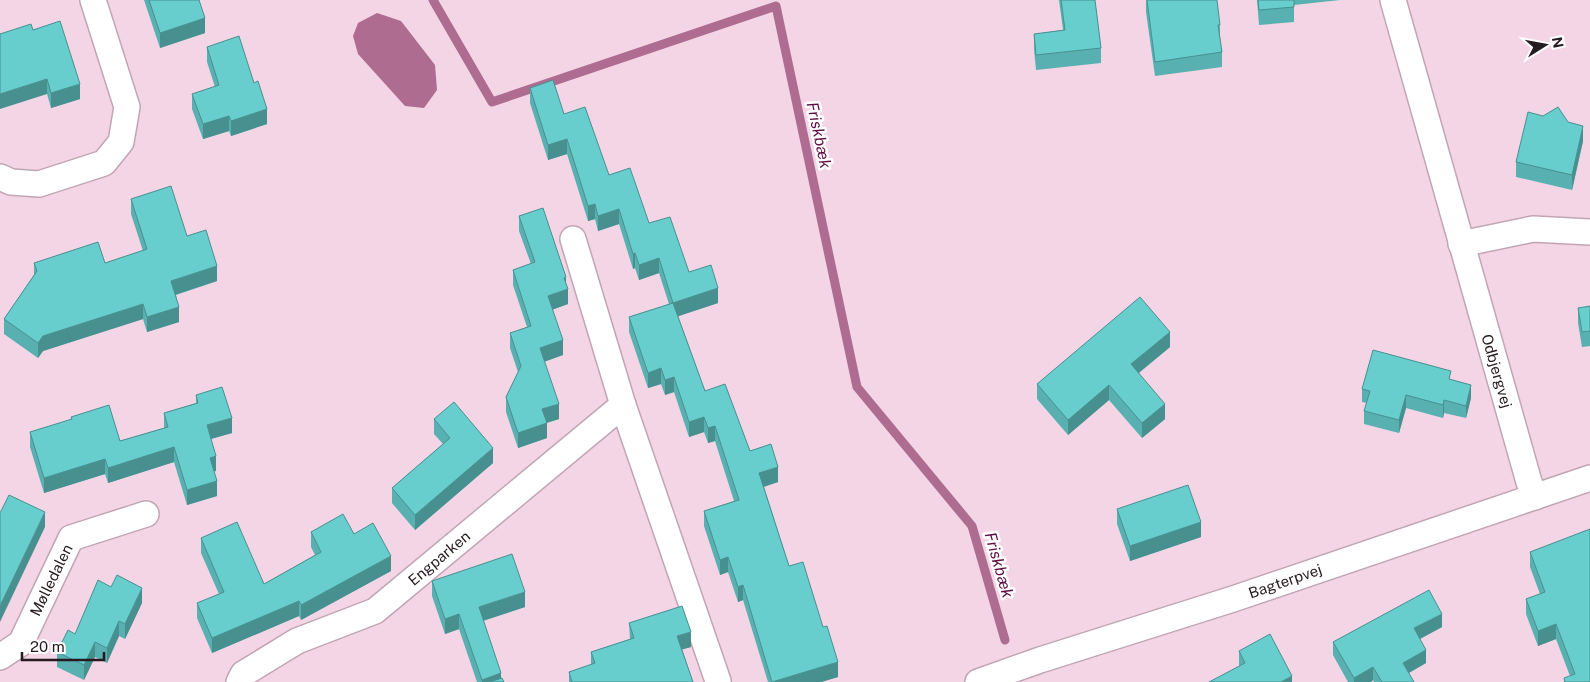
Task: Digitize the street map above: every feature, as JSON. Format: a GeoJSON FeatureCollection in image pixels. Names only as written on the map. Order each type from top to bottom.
{"type":"FeatureCollection","features":[{"type":"Feature","properties":{"kind":"street"},"geometry":{"type":"LineString","coordinates":[[0,177],[11,182],[38,184],[104,163],[121,142],[127,107],[93,0]]}},
{"type":"Feature","properties":{"kind":"street","name":"Odbjergvej"},"geometry":{"type":"LineString","coordinates":[[1393,0],[1461,244],[1529,482],[1535,497]]}},
{"type":"Feature","properties":{"kind":"street"},"geometry":{"type":"LineString","coordinates":[[1461,244],[1533,229],[1590,232]]}},
{"type":"Feature","properties":{"kind":"street"},"geometry":{"type":"LineString","coordinates":[[573,239],[624,405],[718,681]]}},
{"type":"Feature","properties":{"kind":"street","name":"Engparken"},"geometry":{"type":"LineString","coordinates":[[239,682],[243,674],[297,641],[375,611],[624,405]]}},
{"type":"Feature","properties":{"kind":"street","name":"Bagterpvej"},"geometry":{"type":"LineString","coordinates":[[978,682],[1040,660],[1233,599],[1590,478]]}},
{"type":"Feature","properties":{"kind":"street","name":"Mølledalen"},"geometry":{"type":"LineString","coordinates":[[0,657],[21,643],[71,538],[146,514]]}},
{"type":"Feature","properties":{"kind":"shaded area"},"geometry":{"type":"Polygon","coordinates":[[[377,13],[401,21],[435,65],[437,90],[424,108],[405,106],[358,54],[353,36],[358,23],[377,13]]]}},
{"type":"Feature","properties":{"kind":"building"},"geometry":{"type":"Polygon","coordinates":[[[149,0],[199,0],[205,18],[160,33],[149,0]]]}},
{"type":"Feature","properties":{"kind":"building"},"geometry":{"type":"Polygon","coordinates":[[[1061,0],[1095,0],[1101,48],[1036,55],[1034,34],[1065,30],[1061,0]]]}},
{"type":"Feature","properties":{"kind":"building"},"geometry":{"type":"Polygon","coordinates":[[[1147,0],[1217,0],[1222,52],[1155,62],[1147,0]]]}},
{"type":"Feature","properties":{"kind":"building"},"geometry":{"type":"Polygon","coordinates":[[[1258,0],[1294,0],[1294,7],[1259,10],[1258,0]]]}},
{"type":"Feature","properties":{"kind":"building"},"geometry":{"type":"Polygon","coordinates":[[[60,21],[80,84],[51,93],[47,79],[0,94],[0,34],[31,24],[33,30],[60,21]]]}},
{"type":"Feature","properties":{"kind":"building"},"geometry":{"type":"Polygon","coordinates":[[[239,36],[254,83],[258,81],[267,109],[231,121],[229,116],[203,124],[192,94],[219,85],[207,47],[239,36]]]}},
{"type":"Feature","properties":{"kind":"building"},"geometry":{"type":"Polygon","coordinates":[[[553,80],[564,114],[585,107],[609,175],[630,168],[649,223],[670,217],[689,272],[711,265],[718,288],[673,303],[659,258],[639,265],[635,253],[633,254],[619,209],[598,216],[595,204],[588,206],[567,139],[548,145],[530,88],[553,80]]]}},
{"type":"Feature","properties":{"kind":"building"},"geometry":{"type":"Polygon","coordinates":[[[1558,107],[1568,122],[1583,126],[1572,175],[1516,162],[1528,112],[1543,116],[1558,107]]]}},
{"type":"Feature","properties":{"kind":"building"},"geometry":{"type":"Polygon","coordinates":[[[171,186],[187,236],[206,230],[217,266],[171,281],[179,307],[147,317],[143,304],[43,336],[38,343],[4,319],[37,271],[34,263],[98,242],[105,263],[147,249],[131,199],[171,186]]]}},
{"type":"Feature","properties":{"kind":"building"},"geometry":{"type":"Polygon","coordinates":[[[543,208],[566,277],[564,278],[568,289],[548,296],[563,340],[540,348],[559,404],[542,409],[547,423],[518,433],[506,397],[521,366],[510,333],[531,326],[513,270],[535,262],[519,216],[543,208]]]}},
{"type":"Feature","properties":{"kind":"building"},"geometry":{"type":"Polygon","coordinates":[[[1140,297],[1170,332],[1131,364],[1165,404],[1142,423],[1109,385],[1068,420],[1037,384],[1140,297]]]}},
{"type":"Feature","properties":{"kind":"building"},"geometry":{"type":"Polygon","coordinates":[[[673,303],[705,391],[725,384],[750,451],[771,444],[778,467],[759,473],[789,566],[803,562],[823,627],[827,626],[838,662],[772,682],[743,585],[738,587],[728,557],[720,560],[704,511],[739,500],[715,426],[708,428],[704,417],[689,422],[674,377],[665,380],[661,368],[648,373],[629,317],[673,303]]]}},
{"type":"Feature","properties":{"kind":"building"},"geometry":{"type":"Polygon","coordinates":[[[1590,306],[1590,331],[1582,332],[1578,308],[1590,306]]]}},
{"type":"Feature","properties":{"kind":"building"},"geometry":{"type":"Polygon","coordinates":[[[1373,350],[1451,371],[1449,379],[1471,385],[1466,406],[1444,400],[1443,405],[1406,395],[1399,420],[1364,411],[1370,391],[1362,389],[1373,350]]]}},
{"type":"Feature","properties":{"kind":"building"},"geometry":{"type":"Polygon","coordinates":[[[222,387],[232,418],[207,425],[216,456],[210,458],[217,481],[187,490],[174,447],[108,468],[105,459],[44,478],[30,432],[109,405],[120,441],[168,427],[164,413],[198,403],[196,395],[222,387]]]}},
{"type":"Feature","properties":{"kind":"building"},"geometry":{"type":"Polygon","coordinates":[[[454,402],[493,448],[415,515],[392,488],[450,438],[434,419],[454,402]]]}},
{"type":"Feature","properties":{"kind":"building"},"geometry":{"type":"Polygon","coordinates":[[[1188,485],[1201,522],[1130,546],[1117,509],[1188,485]]]}},
{"type":"Feature","properties":{"kind":"building"},"geometry":{"type":"Polygon","coordinates":[[[9,495],[45,512],[0,606],[0,513],[9,495]]]}},
{"type":"Feature","properties":{"kind":"building"},"geometry":{"type":"Polygon","coordinates":[[[343,514],[354,534],[373,523],[391,556],[301,605],[299,601],[212,638],[197,603],[224,592],[201,538],[237,522],[264,584],[321,552],[311,532],[343,514]]]}},
{"type":"Feature","properties":{"kind":"building"},"geometry":{"type":"Polygon","coordinates":[[[1590,529],[1590,682],[1565,682],[1564,678],[1575,674],[1556,624],[1538,631],[1526,599],[1545,592],[1530,552],[1590,529]]]}},
{"type":"Feature","properties":{"kind":"building"},"geometry":{"type":"Polygon","coordinates":[[[512,554],[525,592],[479,607],[501,673],[482,680],[459,614],[445,619],[432,581],[512,554]]]}},
{"type":"Feature","properties":{"kind":"building"},"geometry":{"type":"Polygon","coordinates":[[[117,575],[142,588],[125,624],[119,621],[107,648],[95,642],[84,665],[57,652],[68,630],[75,634],[98,580],[111,587],[117,575]]]}},
{"type":"Feature","properties":{"kind":"building"},"geometry":{"type":"Polygon","coordinates":[[[1429,590],[1442,614],[1414,628],[1426,650],[1403,663],[1414,682],[1382,682],[1373,667],[1354,678],[1333,642],[1429,590]]]}},
{"type":"Feature","properties":{"kind":"building"},"geometry":{"type":"Polygon","coordinates":[[[682,606],[691,632],[677,636],[693,682],[572,682],[569,672],[595,663],[591,652],[634,638],[629,623],[682,606]]]}},
{"type":"Feature","properties":{"kind":"building"},"geometry":{"type":"Polygon","coordinates":[[[1270,634],[1292,676],[1281,682],[1209,682],[1245,663],[1239,651],[1270,634]]]}},
{"type":"Feature","properties":{"kind":"building"},"geometry":{"type":"Polygon","coordinates":[[[502,678],[504,682],[489,682],[502,678]]]}},
{"type":"Feature","properties":{"kind":"waterway","name":"Friskbæk"},"geometry":{"type":"LineString","coordinates":[[433,0],[492,102],[776,6],[857,387],[972,526],[1005,640]]}}]}
